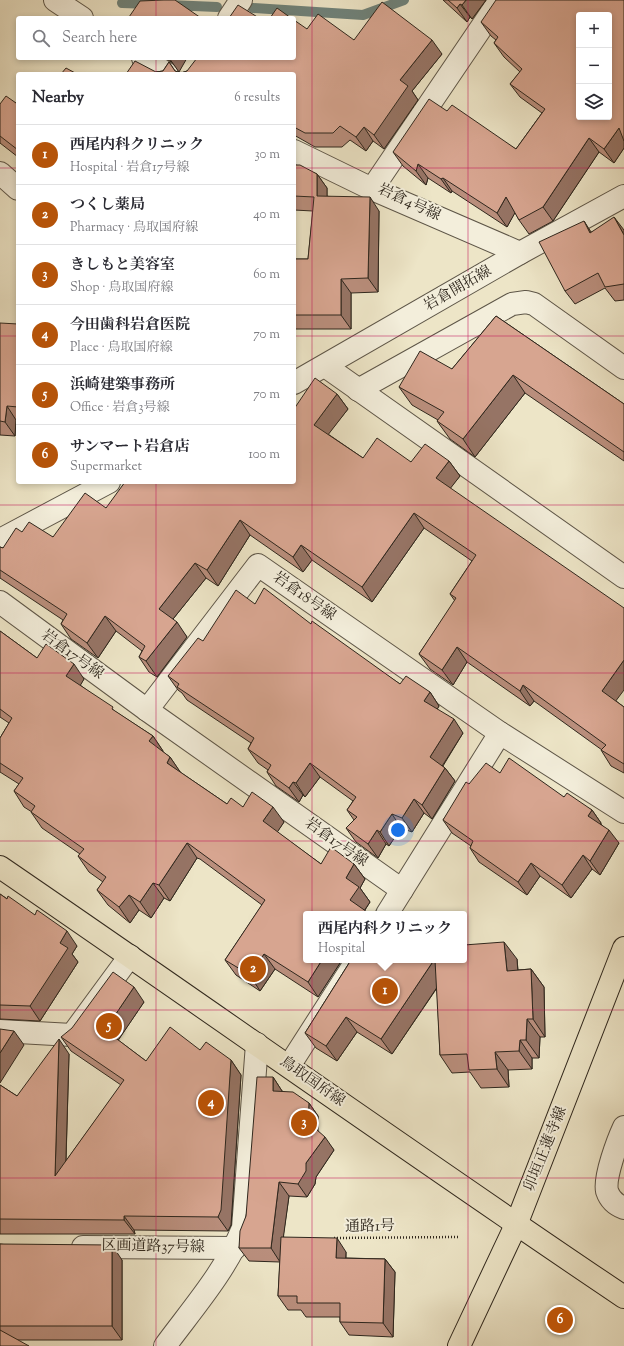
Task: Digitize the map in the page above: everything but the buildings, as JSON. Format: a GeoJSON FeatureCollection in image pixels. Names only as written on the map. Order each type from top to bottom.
{"type":"FeatureCollection","features":[{"type":"Feature","properties":{"kind":"main road","name":"鳥取国府線"},"geometry":{"type":"LineString","coordinates":[[0,867],[289,1066],[516,1225],[624,1297]]}},
{"type":"Feature","properties":{"kind":"main road","name":"卯垣正蓮寺線"},"geometry":{"type":"LineString","coordinates":[[459,1346],[516,1225],[624,948]]}},
{"type":"Feature","properties":{"kind":"street"},"geometry":{"type":"LineString","coordinates":[[55,0],[79,16]]}},
{"type":"Feature","properties":{"kind":"street"},"geometry":{"type":"LineString","coordinates":[[230,16],[241,0]]}},
{"type":"Feature","properties":{"kind":"street","name":"岩倉4号線"},"geometry":{"type":"LineString","coordinates":[[500,0],[372,189],[520,253]]}},
{"type":"Feature","properties":{"kind":"street"},"geometry":{"type":"LineString","coordinates":[[146,60],[164,72]]}},
{"type":"Feature","properties":{"kind":"street"},"geometry":{"type":"LineString","coordinates":[[297,156],[372,189]]}},
{"type":"Feature","properties":{"kind":"street"},"geometry":{"type":"LineString","coordinates":[[0,173],[16,187]]}},
{"type":"Feature","properties":{"kind":"street","name":"岩倉開拓線"},"geometry":{"type":"LineString","coordinates":[[296,382],[520,253],[624,196]]}},
{"type":"Feature","properties":{"kind":"street"},"geometry":{"type":"LineString","coordinates":[[358,390],[512,304],[526,302],[534,304],[624,368]]}},
{"type":"Feature","properties":{"kind":"street"},"geometry":{"type":"LineString","coordinates":[[325,366],[624,577]]}},
{"type":"Feature","properties":{"kind":"street"},"geometry":{"type":"LineString","coordinates":[[0,540],[105,484]]}},
{"type":"Feature","properties":{"kind":"street","name":"岩倉18号線"},"geometry":{"type":"LineString","coordinates":[[147,710],[258,565],[500,733]]}},
{"type":"Feature","properties":{"kind":"street","name":"岩倉17号線"},"geometry":{"type":"LineString","coordinates":[[0,602],[147,710],[402,890]]}},
{"type":"Feature","properties":{"kind":"street"},"geometry":{"type":"LineString","coordinates":[[389,911],[500,733],[624,812]]}},
{"type":"Feature","properties":{"kind":"street"},"geometry":{"type":"LineString","coordinates":[[0,1031],[72,1035],[130,956]]}},
{"type":"Feature","properties":{"kind":"street"},"geometry":{"type":"LineString","coordinates":[[289,1066],[355,963]]}},
{"type":"Feature","properties":{"kind":"street"},"geometry":{"type":"LineString","coordinates":[[165,1346],[214,1280],[235,1248],[243,1228],[257,1044]]}},
{"type":"Feature","properties":{"kind":"street"},"geometry":{"type":"LineString","coordinates":[[624,1127],[612,1156],[607,1191],[616,1205],[624,1208]]}},
{"type":"Feature","properties":{"kind":"street","name":"区画道路37号線"},"geometry":{"type":"LineString","coordinates":[[63,1246],[235,1248]]}},
{"type":"Feature","properties":{"kind":"path","name":"通路1号"},"geometry":{"type":"LineString","coordinates":[[327,1238],[458,1237]]}},
{"type":"Feature","properties":{"kind":"waterway"},"geometry":{"type":"LineString","coordinates":[[253,8],[363,15],[404,0]]}},
{"type":"Feature","properties":{"kind":"waterway"},"geometry":{"type":"LineString","coordinates":[[122,3],[151,4]]}},
{"type":"Feature","properties":{"kind":"waterway"},"geometry":{"type":"LineString","coordinates":[[169,5],[217,7]]}},
{"type":"Feature","properties":{"kind":"place","name":"つくし薬局"},"geometry":{"type":"Point","coordinates":[253,969]}},
{"type":"Feature","properties":{"kind":"place","name":"西尾内科クリニック"},"geometry":{"type":"Point","coordinates":[385,991]}},
{"type":"Feature","properties":{"kind":"place","name":"浜崎建築事務所"},"geometry":{"type":"Point","coordinates":[109,1026]}},
{"type":"Feature","properties":{"kind":"place","name":"今田歯科岩倉医院"},"geometry":{"type":"Point","coordinates":[211,1103]}},
{"type":"Feature","properties":{"kind":"place","name":"きしもと美容室"},"geometry":{"type":"Point","coordinates":[304,1123]}},
{"type":"Feature","properties":{"kind":"place","name":"サンマート岩倉店"},"geometry":{"type":"Point","coordinates":[560,1320]}}]}
